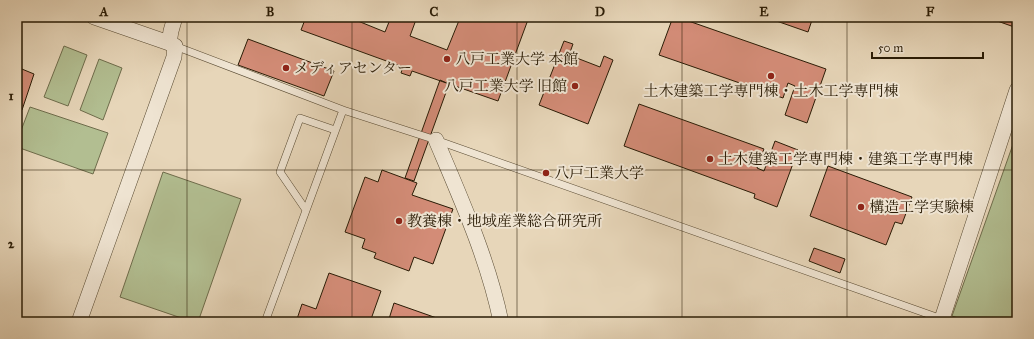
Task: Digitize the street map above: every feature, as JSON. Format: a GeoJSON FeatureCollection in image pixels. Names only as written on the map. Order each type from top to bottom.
{"type":"FeatureCollection","features":[{"type":"Feature","properties":{"kind":"street"},"geometry":{"type":"LineString","coordinates":[[94,17],[172,44]]}},
{"type":"Feature","properties":{"kind":"street"},"geometry":{"type":"LineString","coordinates":[[79,322],[174,57],[171,31],[175,17]]}},
{"type":"Feature","properties":{"kind":"street"},"geometry":{"type":"LineString","coordinates":[[944,321],[1017,90]]}},
{"type":"Feature","properties":{"kind":"street"},"geometry":{"type":"LineString","coordinates":[[436,140],[472,228],[495,294],[501,322]]}},
{"type":"Feature","properties":{"kind":"lane"},"geometry":{"type":"LineString","coordinates":[[172,44],[343,110],[436,140],[944,321]]}},
{"type":"Feature","properties":{"kind":"lane"},"geometry":{"type":"LineString","coordinates":[[265,322],[343,110]]}},
{"type":"Feature","properties":{"kind":"lane"},"geometry":{"type":"LineString","coordinates":[[306,210],[280,172],[300,118],[335,130]]}},
{"type":"Feature","properties":{"kind":"green space"},"geometry":{"type":"Polygon","coordinates":[[[64,46],[87,55],[68,106],[44,97],[64,46]]]}},
{"type":"Feature","properties":{"kind":"green space"},"geometry":{"type":"Polygon","coordinates":[[[99,59],[122,68],[103,120],[80,110],[99,59]]]}},
{"type":"Feature","properties":{"kind":"green space"},"geometry":{"type":"Polygon","coordinates":[[[30,107],[108,133],[93,174],[17,147],[17,141],[30,107]]]}},
{"type":"Feature","properties":{"kind":"green space"},"geometry":{"type":"Polygon","coordinates":[[[1017,133],[1017,322],[971,322],[952,316],[1017,133]]]}},
{"type":"Feature","properties":{"kind":"green space"},"geometry":{"type":"Polygon","coordinates":[[[163,172],[241,199],[198,322],[193,322],[120,297],[163,172]]]}},
{"type":"Feature","properties":{"kind":"building","name":"八戸工業大学 本館"},"geometry":{"type":"Polygon","coordinates":[[[306,17],[353,17],[353,19],[385,32],[391,17],[417,17],[410,36],[447,50],[460,18],[458,17],[529,17],[498,101],[412,71],[410,76],[401,73],[403,67],[301,30],[306,17]]]}},
{"type":"Feature","properties":{"kind":"building","name":"土木建築工学専門棟・土木工学専門棟"},"geometry":{"type":"Polygon","coordinates":[[[673,17],[677,17],[826,69],[807,123],[785,115],[795,86],[788,83],[783,98],[659,55],[673,17]]]}},
{"type":"Feature","properties":{"kind":"building"},"geometry":{"type":"Polygon","coordinates":[[[765,17],[813,17],[808,32],[765,17]]]}},
{"type":"Feature","properties":{"kind":"building"},"geometry":{"type":"Polygon","coordinates":[[[986,17],[1017,17],[1017,28],[986,17]]]}},
{"type":"Feature","properties":{"kind":"building","name":"メディアセンター"},"geometry":{"type":"Polygon","coordinates":[[[248,39],[334,71],[324,96],[238,65],[248,39]]]}},
{"type":"Feature","properties":{"kind":"building","name":"八戸工業大学 旧館"},"geometry":{"type":"Polygon","coordinates":[[[564,41],[573,44],[569,55],[600,67],[604,56],[613,60],[588,124],[539,105],[564,41]]]}},
{"type":"Feature","properties":{"kind":"building"},"geometry":{"type":"Polygon","coordinates":[[[17,67],[34,74],[22,110],[17,108],[17,67]]]}},
{"type":"Feature","properties":{"kind":"building"},"geometry":{"type":"Polygon","coordinates":[[[440,80],[449,84],[414,181],[405,178],[440,80]]]}},
{"type":"Feature","properties":{"kind":"building","name":"土木建築工学専門棟・建築工学専門棟"},"geometry":{"type":"Polygon","coordinates":[[[639,104],[764,149],[757,168],[764,171],[775,141],[798,150],[777,207],[754,198],[755,194],[624,146],[639,104]]]}},
{"type":"Feature","properties":{"kind":"building","name":"構造工学実験棟"},"geometry":{"type":"Polygon","coordinates":[[[828,166],[912,197],[902,224],[895,222],[886,245],[810,216],[828,166]]]}},
{"type":"Feature","properties":{"kind":"building","name":"教養棟・地域産業総合研究所"},"geometry":{"type":"Polygon","coordinates":[[[382,170],[417,183],[412,195],[453,209],[433,264],[414,257],[409,271],[374,258],[376,253],[362,248],[365,239],[345,232],[365,177],[378,182],[382,170]]]}},
{"type":"Feature","properties":{"kind":"building"},"geometry":{"type":"Polygon","coordinates":[[[814,248],[845,259],[840,273],[809,261],[814,248]]]}},
{"type":"Feature","properties":{"kind":"building"},"geometry":{"type":"Polygon","coordinates":[[[329,273],[381,291],[370,322],[296,322],[302,304],[316,309],[329,273]]]}},
{"type":"Feature","properties":{"kind":"building"},"geometry":{"type":"Polygon","coordinates":[[[394,303],[448,322],[388,322],[394,303]]]}},
{"type":"Feature","properties":{"kind":"place","name":"八戸工業大学 本館"},"geometry":{"type":"Point","coordinates":[447,59]}},
{"type":"Feature","properties":{"kind":"place","name":"メディアセンター"},"geometry":{"type":"Point","coordinates":[286,68]}},
{"type":"Feature","properties":{"kind":"place","name":"土木建築工学専門棟・土木工学専門棟"},"geometry":{"type":"Point","coordinates":[771,76]}},
{"type":"Feature","properties":{"kind":"place","name":"八戸工業大学 旧館"},"geometry":{"type":"Point","coordinates":[575,86]}},
{"type":"Feature","properties":{"kind":"place","name":"土木建築工学専門棟・建築工学専門棟"},"geometry":{"type":"Point","coordinates":[710,159]}},
{"type":"Feature","properties":{"kind":"place","name":"八戸工業大学"},"geometry":{"type":"Point","coordinates":[546,173]}},
{"type":"Feature","properties":{"kind":"place","name":"構造工学実験棟"},"geometry":{"type":"Point","coordinates":[861,207]}},
{"type":"Feature","properties":{"kind":"place","name":"教養棟・地域産業総合研究所"},"geometry":{"type":"Point","coordinates":[399,221]}}]}
